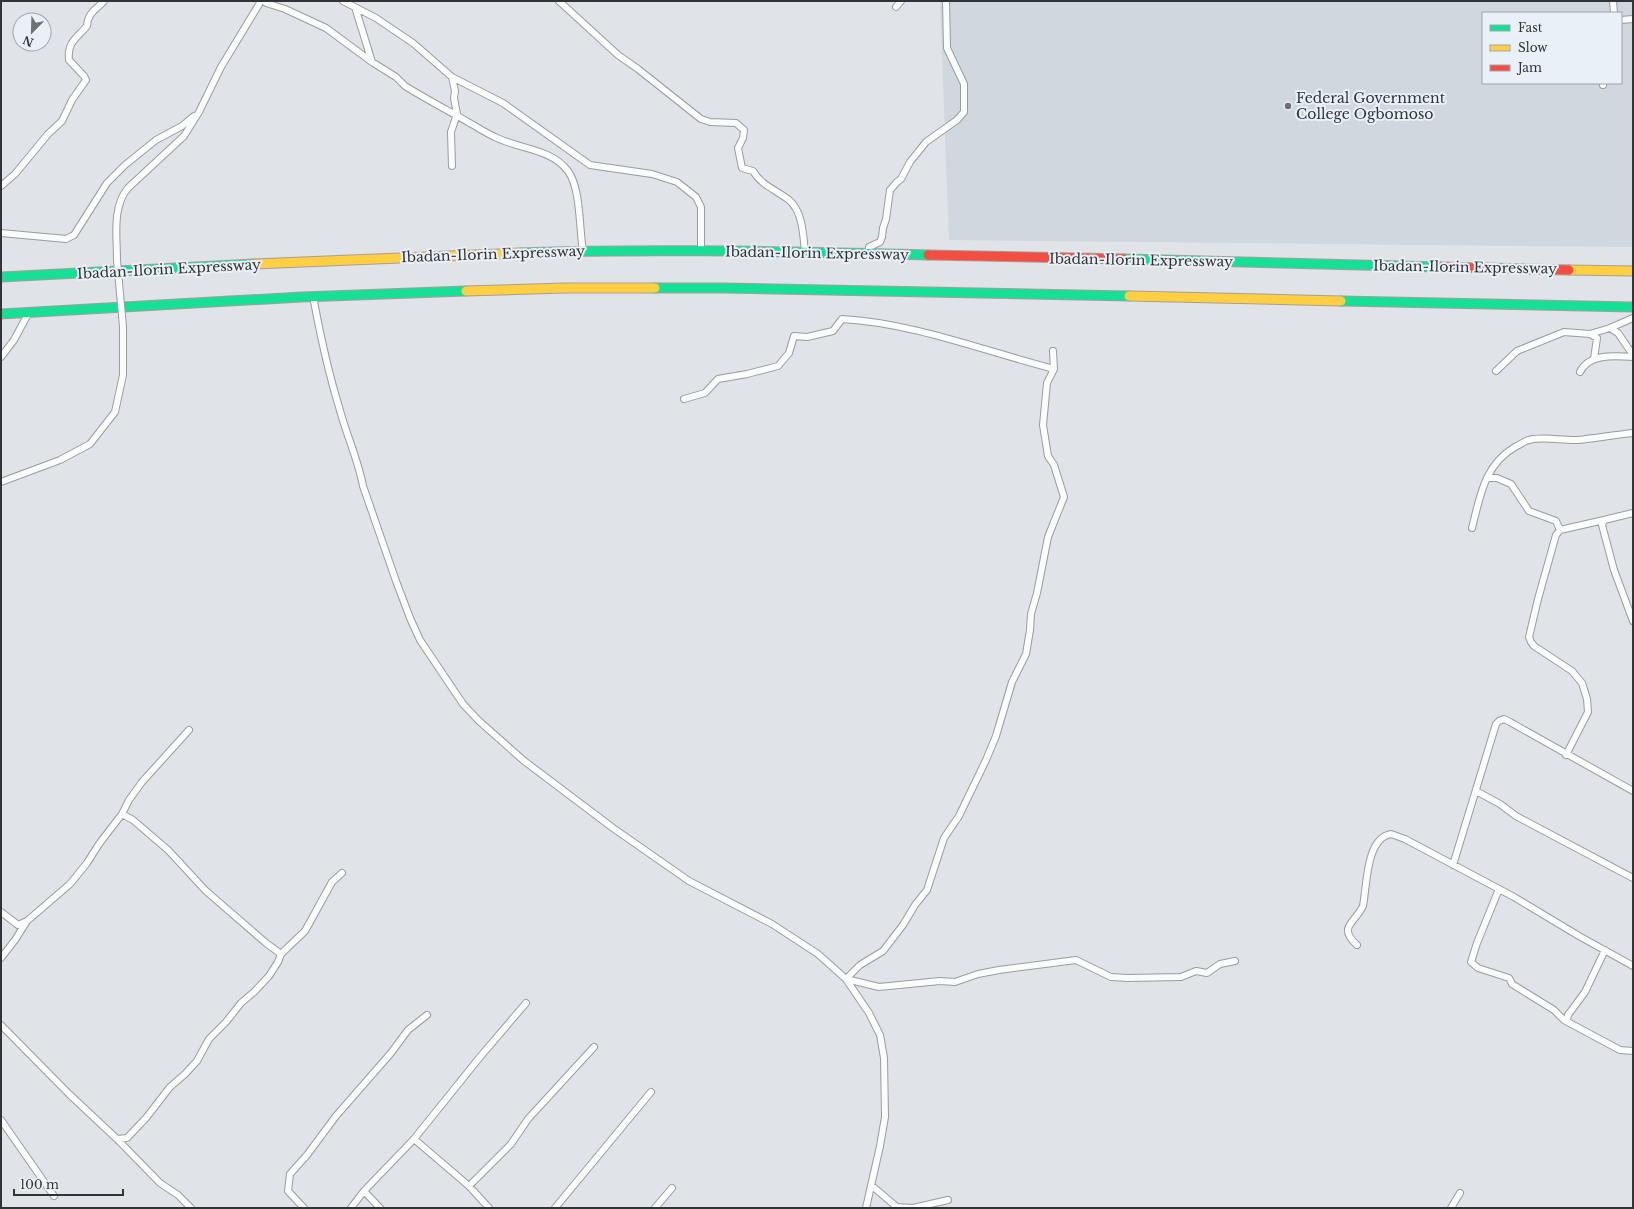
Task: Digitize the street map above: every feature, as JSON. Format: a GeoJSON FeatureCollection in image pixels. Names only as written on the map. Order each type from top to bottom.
{"type":"FeatureCollection","features":[{"type":"Feature","properties":{"kind":"highway","name":"Ibadan-Ilorin Expressway"},"geometry":{"type":"LineString","coordinates":[[1,278],[300,262],[583,251],[701,250],[1633,271]]}},
{"type":"Feature","properties":{"kind":"highway"},"geometry":{"type":"LineString","coordinates":[[1,314],[313,296],[565,288],[715,288],[1633,307]]}},
{"type":"Feature","properties":{"kind":"street"},"geometry":{"type":"LineString","coordinates":[[1,186],[16,174],[48,134],[62,121],[72,100],[83,86],[86,80],[84,76],[69,60],[70,48],[75,37],[87,26],[87,21],[94,8],[104,1]]}},
{"type":"Feature","properties":{"kind":"street"},"geometry":{"type":"LineString","coordinates":[[1,482],[60,460],[90,444],[115,412],[123,375],[122,327],[117,260],[117,209],[121,196],[184,136],[199,112],[221,67],[262,3],[277,1]]}},
{"type":"Feature","properties":{"kind":"street"},"geometry":{"type":"LineString","coordinates":[[344,1],[376,18],[413,43],[452,77],[503,103],[590,165],[652,174],[677,182],[696,197],[701,207],[701,250]]}},
{"type":"Feature","properties":{"kind":"street"},"geometry":{"type":"LineString","coordinates":[[559,1],[618,55],[701,119],[710,122],[736,123],[744,130],[744,138],[738,148],[742,168],[753,171],[757,178],[790,200],[800,219],[805,252]]}},
{"type":"Feature","properties":{"kind":"street"},"geometry":{"type":"LineString","coordinates":[[896,7],[901,1]]}},
{"type":"Feature","properties":{"kind":"street"},"geometry":{"type":"LineString","coordinates":[[868,254],[869,247],[880,242],[882,237],[890,190],[897,182],[901,180],[910,162],[926,142],[957,120],[964,112],[964,84],[947,48],[946,1]]}},
{"type":"Feature","properties":{"kind":"street"},"geometry":{"type":"LineString","coordinates":[[1613,1],[1614,12]]}},
{"type":"Feature","properties":{"kind":"street"},"geometry":{"type":"LineString","coordinates":[[262,3],[285,9],[326,28],[372,62],[396,77],[405,86],[494,137],[510,144],[536,150],[559,161],[569,172],[574,187],[579,211],[580,234],[583,251]]}},
{"type":"Feature","properties":{"kind":"street"},"geometry":{"type":"LineString","coordinates":[[355,7],[372,62]]}},
{"type":"Feature","properties":{"kind":"street"},"geometry":{"type":"LineString","coordinates":[[1622,20],[1633,19]]}},
{"type":"Feature","properties":{"kind":"street"},"geometry":{"type":"LineString","coordinates":[[452,77],[455,91],[456,116],[451,132],[452,166]]}},
{"type":"Feature","properties":{"kind":"street"},"geometry":{"type":"LineString","coordinates":[[1,233],[66,239],[74,235],[107,183],[125,165],[156,140],[182,126],[199,112]]}},
{"type":"Feature","properties":{"kind":"street"},"geometry":{"type":"LineString","coordinates":[[313,296],[339,408],[360,471],[363,486],[396,581],[420,640],[463,704],[478,720],[523,760],[613,828],[689,881],[772,924],[818,954],[846,979],[866,1007],[880,1035],[884,1058],[886,1086],[885,1117],[866,1208]]}},
{"type":"Feature","properties":{"kind":"street"},"geometry":{"type":"LineString","coordinates":[[1,357],[14,340],[29,312]]}},
{"type":"Feature","properties":{"kind":"street"},"geometry":{"type":"LineString","coordinates":[[1496,372],[1517,351],[1564,332],[1590,334],[1610,328],[1633,318]]}},
{"type":"Feature","properties":{"kind":"street"},"geometry":{"type":"LineString","coordinates":[[684,399],[705,393],[718,379],[747,374],[778,366],[789,353],[794,336],[807,337],[833,331],[842,319],[871,320],[1054,369]]}},
{"type":"Feature","properties":{"kind":"street"},"geometry":{"type":"LineString","coordinates":[[1610,328],[1618,333],[1633,356]]}},
{"type":"Feature","properties":{"kind":"street"},"geometry":{"type":"LineString","coordinates":[[1590,334],[1597,338],[1594,359]]}},
{"type":"Feature","properties":{"kind":"street"},"geometry":{"type":"LineString","coordinates":[[846,979],[860,965],[883,951],[903,925],[926,890],[944,838],[960,816],[986,760],[996,736],[1012,682],[1026,654],[1031,614],[1037,593],[1048,538],[1064,497],[1054,465],[1048,456],[1043,425],[1048,383],[1054,369],[1053,351]]}},
{"type":"Feature","properties":{"kind":"street"},"geometry":{"type":"LineString","coordinates":[[1580,372],[1582,367],[1594,359],[1612,356],[1633,356]]}},
{"type":"Feature","properties":{"kind":"street"},"geometry":{"type":"LineString","coordinates":[[1472,528],[1480,496],[1487,478],[1500,458],[1506,452],[1527,440],[1578,440],[1633,433]]}},
{"type":"Feature","properties":{"kind":"street"},"geometry":{"type":"LineString","coordinates":[[1487,478],[1497,478],[1511,484],[1529,511],[1556,521],[1560,530]]}},
{"type":"Feature","properties":{"kind":"street"},"geometry":{"type":"LineString","coordinates":[[1566,755],[1588,712],[1588,699],[1582,683],[1572,671],[1534,646],[1531,642],[1529,637],[1538,599],[1556,535],[1560,530],[1633,513]]}},
{"type":"Feature","properties":{"kind":"street"},"geometry":{"type":"LineString","coordinates":[[1604,520],[1602,530],[1614,570],[1633,621]]}},
{"type":"Feature","properties":{"kind":"street"},"geometry":{"type":"LineString","coordinates":[[1453,865],[1496,724],[1499,720],[1504,719],[1510,722],[1566,755],[1633,791]]}},
{"type":"Feature","properties":{"kind":"street"},"geometry":{"type":"LineString","coordinates":[[1,912],[18,925],[27,921],[70,884],[88,863],[99,844],[122,814],[142,782],[189,730]]}},
{"type":"Feature","properties":{"kind":"street"},"geometry":{"type":"LineString","coordinates":[[1476,791],[1500,804],[1516,816],[1633,878]]}},
{"type":"Feature","properties":{"kind":"street"},"geometry":{"type":"LineString","coordinates":[[122,814],[133,820],[168,850],[206,891],[266,943],[281,954]]}},
{"type":"Feature","properties":{"kind":"street"},"geometry":{"type":"LineString","coordinates":[[1357,945],[1347,933],[1348,928],[1363,906],[1373,848],[1380,838],[1391,834],[1397,835],[1499,889],[1633,966]]}},
{"type":"Feature","properties":{"kind":"street"},"geometry":{"type":"LineString","coordinates":[[117,1139],[128,1138],[170,1087],[197,1061],[209,1039],[226,1022],[241,1003],[269,976],[281,954],[305,931],[332,882],[342,873]]}},
{"type":"Feature","properties":{"kind":"street"},"geometry":{"type":"LineString","coordinates":[[1499,889],[1477,943],[1471,962],[1478,968],[1509,978],[1512,984],[1554,1010],[1564,1020],[1620,1050],[1633,1051]]}},
{"type":"Feature","properties":{"kind":"street"},"geometry":{"type":"LineString","coordinates":[[1,958],[27,921]]}},
{"type":"Feature","properties":{"kind":"street"},"geometry":{"type":"LineString","coordinates":[[1564,1020],[1567,1020],[1568,1015],[1584,992],[1605,950]]}},
{"type":"Feature","properties":{"kind":"street"},"geometry":{"type":"LineString","coordinates":[[846,979],[879,987],[940,981],[955,982],[978,974],[1076,960],[1111,977],[1181,977],[1196,971],[1207,973],[1220,964],[1234,961]]}},
{"type":"Feature","properties":{"kind":"street"},"geometry":{"type":"LineString","coordinates":[[351,1208],[364,1191],[414,1139],[526,1003]]}},
{"type":"Feature","properties":{"kind":"street"},"geometry":{"type":"LineString","coordinates":[[304,1208],[288,1191],[290,1174],[408,1030],[427,1015]]}},
{"type":"Feature","properties":{"kind":"street"},"geometry":{"type":"LineString","coordinates":[[1,1025],[160,1183],[178,1195],[191,1208]]}},
{"type":"Feature","properties":{"kind":"street"},"geometry":{"type":"LineString","coordinates":[[469,1186],[511,1144],[528,1119],[594,1047]]}},
{"type":"Feature","properties":{"kind":"street"},"geometry":{"type":"LineString","coordinates":[[555,1208],[651,1092]]}},
{"type":"Feature","properties":{"kind":"street"},"geometry":{"type":"LineString","coordinates":[[1,1120],[54,1196]]}},
{"type":"Feature","properties":{"kind":"street"},"geometry":{"type":"LineString","coordinates":[[414,1139],[469,1186],[490,1208]]}},
{"type":"Feature","properties":{"kind":"street"},"geometry":{"type":"LineString","coordinates":[[870,1185],[898,1207],[913,1208],[948,1200]]}},
{"type":"Feature","properties":{"kind":"street"},"geometry":{"type":"LineString","coordinates":[[656,1208],[672,1188]]}},
{"type":"Feature","properties":{"kind":"street"},"geometry":{"type":"LineString","coordinates":[[364,1191],[380,1208]]}},
{"type":"Feature","properties":{"kind":"street"},"geometry":{"type":"LineString","coordinates":[[1452,1208],[1460,1194]]}},
{"type":"Feature","properties":{"kind":"shaded area","name":"Federal Government College Ogbomoso"},"geometry":{"type":"Polygon","coordinates":[[[940,1],[1633,1],[1633,247],[949,240],[940,1]]]}},
{"type":"Feature","properties":{"kind":"traffic: fast"},"geometry":{"type":"LineString","coordinates":[[520,253],[673,251],[928,255]]}},
{"type":"Feature","properties":{"kind":"traffic: fast"},"geometry":{"type":"LineString","coordinates":[[1124,259],[1440,267]]}},
{"type":"Feature","properties":{"kind":"traffic: fast"},"geometry":{"type":"LineString","coordinates":[[1,277],[254,264]]}},
{"type":"Feature","properties":{"kind":"traffic: fast"},"geometry":{"type":"LineString","coordinates":[[655,288],[1129,296]]}},
{"type":"Feature","properties":{"kind":"traffic: fast"},"geometry":{"type":"LineString","coordinates":[[1,314],[302,297],[466,291]]}},
{"type":"Feature","properties":{"kind":"traffic: fast"},"geometry":{"type":"LineString","coordinates":[[1341,301],[1633,307]]}},
{"type":"Feature","properties":{"kind":"traffic: slow"},"geometry":{"type":"LineString","coordinates":[[254,264],[520,253]]}},
{"type":"Feature","properties":{"kind":"traffic: slow"},"geometry":{"type":"LineString","coordinates":[[1569,270],[1633,271]]}},
{"type":"Feature","properties":{"kind":"traffic: slow"},"geometry":{"type":"LineString","coordinates":[[466,291],[565,288],[655,288]]}},
{"type":"Feature","properties":{"kind":"traffic: slow"},"geometry":{"type":"LineString","coordinates":[[1129,296],[1341,301]]}},
{"type":"Feature","properties":{"kind":"traffic: jam"},"geometry":{"type":"LineString","coordinates":[[928,255],[1124,259]]}},
{"type":"Feature","properties":{"kind":"traffic: jam"},"geometry":{"type":"LineString","coordinates":[[1440,267],[1569,270]]}},
{"type":"Feature","properties":{"kind":"place","name":"Federal Government College Ogbomoso"},"geometry":{"type":"Point","coordinates":[1288,106]}}]}
